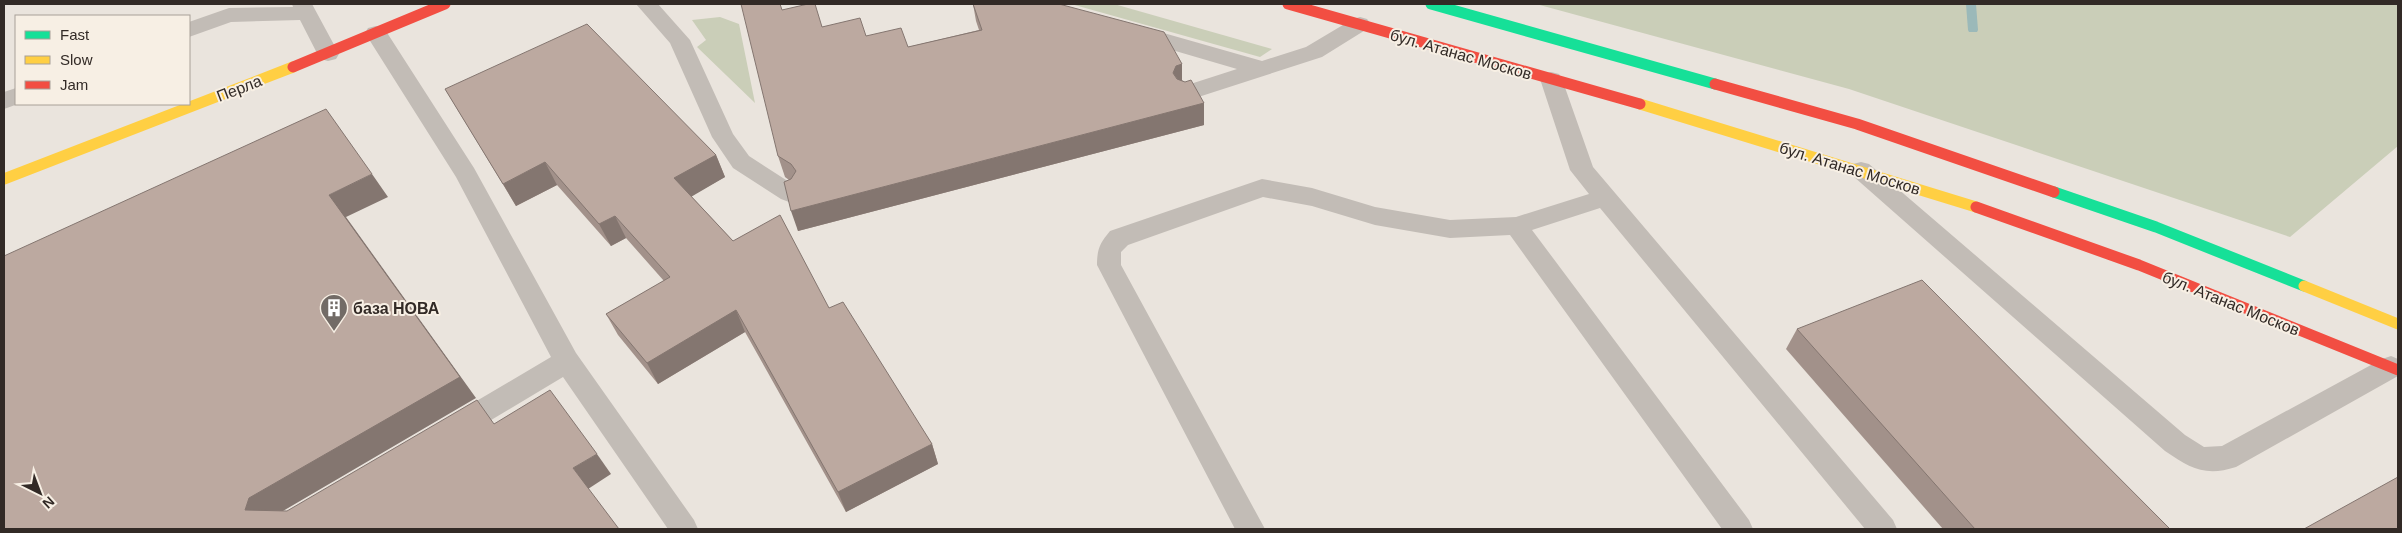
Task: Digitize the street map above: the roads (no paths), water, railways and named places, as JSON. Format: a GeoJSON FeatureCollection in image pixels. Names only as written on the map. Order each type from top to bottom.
{"type":"FeatureCollection","features":[{"type":"Feature","properties":{"kind":"main road","name":"Перла"},"geometry":{"type":"LineString","coordinates":[[4,179],[328,54],[445,4]]}},
{"type":"Feature","properties":{"kind":"main road","name":"бул. Атанас Москов"},"geometry":{"type":"LineString","coordinates":[[1288,4],[1862,170],[1985,210],[2112,255],[2394,368]]}},
{"type":"Feature","properties":{"kind":"main road"},"geometry":{"type":"LineString","coordinates":[[1431,4],[1856,124],[2156,227],[2398,324]]}},
{"type":"Feature","properties":{"kind":"lane"},"geometry":{"type":"LineString","coordinates":[[646,4],[679,40],[698,78],[708,106],[753,158],[786,184]]}},
{"type":"Feature","properties":{"kind":"lane"},"geometry":{"type":"LineString","coordinates":[[190,30],[229,14],[304,8],[328,54]]}},
{"type":"Feature","properties":{"kind":"lane"},"geometry":{"type":"LineString","coordinates":[[1182,85],[1263,69],[1314,52],[1360,24]]}},
{"type":"Feature","properties":{"kind":"lane"},"geometry":{"type":"LineString","coordinates":[[1123,28],[1263,69]]}},
{"type":"Feature","properties":{"kind":"lane"},"geometry":{"type":"LineString","coordinates":[[376,33],[466,174],[567,362],[684,529]]}},
{"type":"Feature","properties":{"kind":"lane"},"geometry":{"type":"LineString","coordinates":[[1551,79],[1582,170],[1882,529]]}},
{"type":"Feature","properties":{"kind":"lane"},"geometry":{"type":"LineString","coordinates":[[1862,170],[2175,443],[2200,459],[2226,458],[2394,368]]}},
{"type":"Feature","properties":{"kind":"lane"},"geometry":{"type":"LineString","coordinates":[[4,174],[27,171]]}},
{"type":"Feature","properties":{"kind":"lane"},"geometry":{"type":"LineString","coordinates":[[1250,529],[1109,265],[1107,258],[1113,244],[1119,238],[1262,188],[1312,197],[1375,216],[1450,229],[1516,226],[1605,198]]}},
{"type":"Feature","properties":{"kind":"lane"},"geometry":{"type":"LineString","coordinates":[[1516,226],[1739,529]]}},
{"type":"Feature","properties":{"kind":"lane"},"geometry":{"type":"LineString","coordinates":[[433,440],[567,362]]}},
{"type":"Feature","properties":{"kind":"waterway"},"geometry":{"type":"LineString","coordinates":[[1971,4],[1973,30]]}},
{"type":"Feature","properties":{"kind":"place","name":"база НОВА"},"geometry":{"type":"Point","coordinates":[334,332]}}]}
